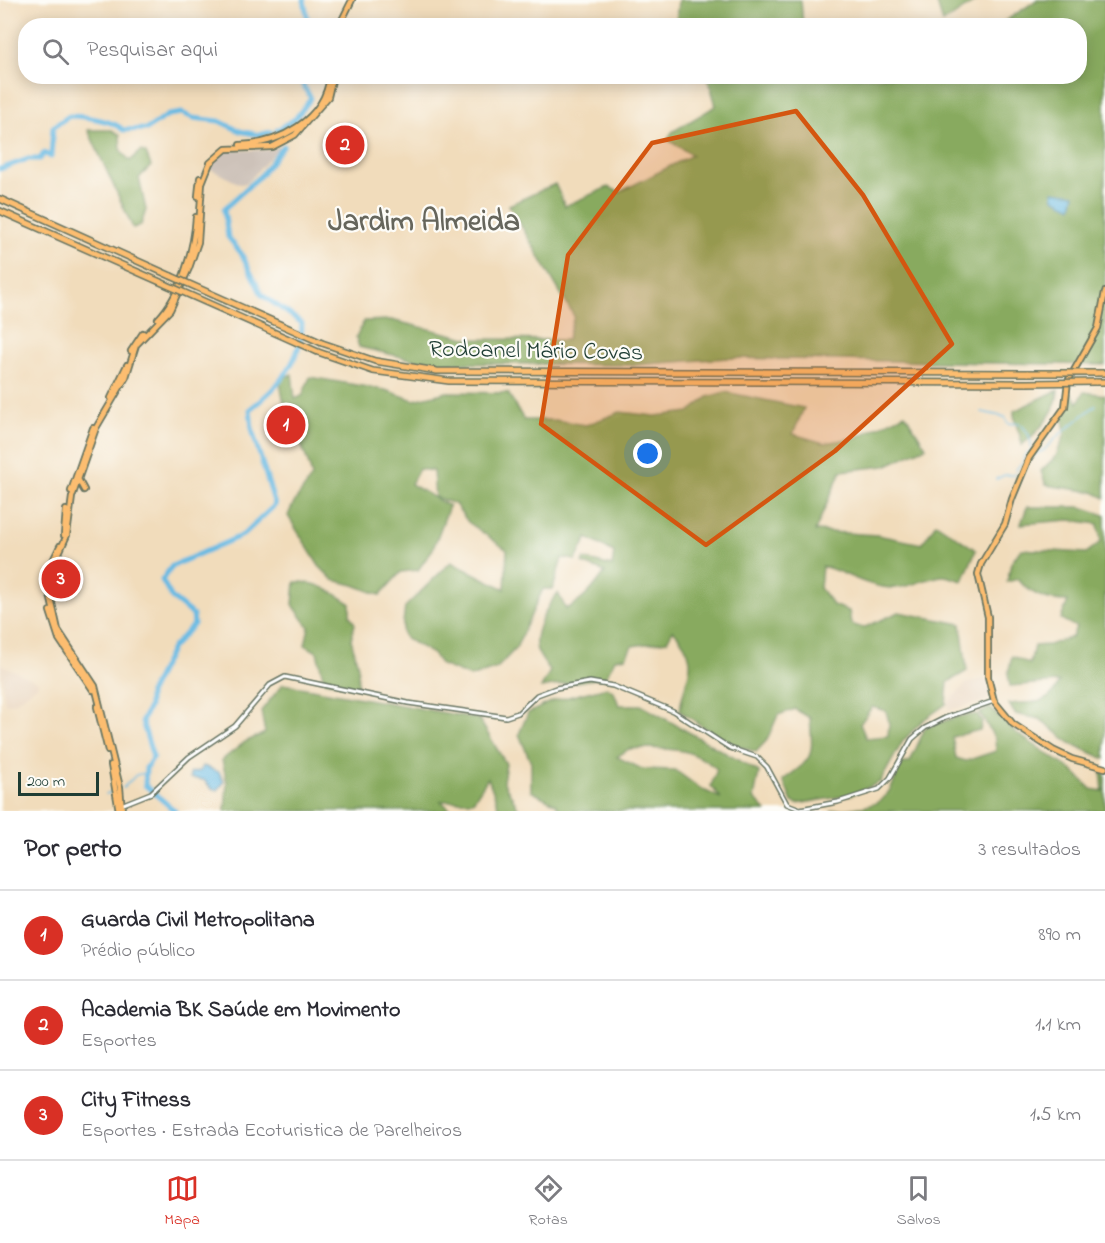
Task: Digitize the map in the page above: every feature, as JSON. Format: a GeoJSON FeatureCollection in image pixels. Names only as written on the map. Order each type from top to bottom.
{"type":"FeatureCollection","features":[{"type":"Feature","properties":{"kind":"highway","name":"Rodoanel Mário Covas"},"geometry":{"type":"LineString","coordinates":[[0,199],[322,343],[375,361],[437,371],[1105,373]]}},
{"type":"Feature","properties":{"kind":"highway","name":"Rodoanel Mário Covas"},"geometry":{"type":"LineString","coordinates":[[0,211],[318,352],[373,371],[449,381],[1105,382]]}},
{"type":"Feature","properties":{"kind":"main road"},"geometry":{"type":"LineString","coordinates":[[342,18],[351,0]]}},
{"type":"Feature","properties":{"kind":"main road"},"geometry":{"type":"LineString","coordinates":[[121,811],[95,686],[58,630],[49,590],[49,575],[67,535],[70,505],[96,428],[126,377],[136,345],[170,310],[189,268],[198,242],[202,183],[206,169],[215,157],[226,149],[268,145],[305,127],[328,97],[330,84]]}},
{"type":"Feature","properties":{"kind":"main road"},"geometry":{"type":"LineString","coordinates":[[120,805],[92,686],[56,633],[46,591],[46,575],[62,540],[67,504],[88,439],[122,379],[133,345],[167,308],[192,253],[198,186],[205,165],[213,155],[226,147],[268,145]]}},
{"type":"Feature","properties":{"kind":"main road"},"geometry":{"type":"LineString","coordinates":[[1105,292],[1098,328],[1068,381],[1065,407],[1029,458],[1012,499],[1005,524],[979,569],[988,620],[988,677],[994,701],[1013,724],[1053,750],[1072,759],[1105,768]]}},
{"type":"Feature","properties":{"kind":"main road"},"geometry":{"type":"LineString","coordinates":[[78,479],[84,490]]}},
{"type":"Feature","properties":{"kind":"street"},"geometry":{"type":"LineString","coordinates":[[120,805],[151,793],[189,756],[235,726],[269,687],[285,677],[413,704],[506,717],[518,713],[537,695],[556,687],[590,682],[607,684],[671,711],[726,746],[757,757],[767,766],[786,803],[800,809],[837,802],[879,789],[891,777],[912,739],[925,728],[945,718],[994,701]]}},
{"type":"Feature","properties":{"kind":"highlighted area"},"geometry":{"type":"Polygon","coordinates":[[[796,111],[863,195],[952,344],[835,451],[706,545],[541,424],[568,255],[652,143],[796,111]]]}},
{"type":"Feature","properties":{"kind":"shaded area"},"geometry":{"type":"Polygon","coordinates":[[[280,146],[247,183],[240,184],[208,168],[228,150],[269,150],[280,146]]]}},
{"type":"Feature","properties":{"kind":"shaded area"},"geometry":{"type":"Polygon","coordinates":[[[0,664],[38,682],[38,685],[15,702],[5,704],[0,664]]]}},
{"type":"Feature","properties":{"kind":"shaded area"},"geometry":{"type":"Polygon","coordinates":[[[987,678],[990,695],[985,701],[949,710],[947,703],[967,683],[987,678]]]}},
{"type":"Feature","properties":{"kind":"green space"},"geometry":{"type":"Polygon","coordinates":[[[678,0],[801,0],[802,18],[677,18],[678,0]]]}},
{"type":"Feature","properties":{"kind":"green space"},"geometry":{"type":"Polygon","coordinates":[[[936,0],[977,0],[950,18],[941,18],[936,0]]]}},
{"type":"Feature","properties":{"kind":"green space"},"geometry":{"type":"Polygon","coordinates":[[[1037,0],[1105,0],[1105,365],[728,358],[635,365],[428,363],[359,347],[356,337],[364,321],[391,320],[471,339],[567,340],[574,316],[509,205],[555,184],[565,206],[608,187],[620,192],[692,155],[668,140],[672,132],[716,106],[710,84],[1087,84],[1087,18],[1010,18],[1037,0]]]}},
{"type":"Feature","properties":{"kind":"green space"},"geometry":{"type":"Polygon","coordinates":[[[88,130],[112,130],[120,135],[121,151],[130,161],[141,151],[146,153],[151,166],[139,178],[146,210],[141,225],[133,228],[88,130]]]}},
{"type":"Feature","properties":{"kind":"green space"},"geometry":{"type":"Polygon","coordinates":[[[292,374],[295,399],[302,396],[310,377],[385,390],[414,400],[447,392],[508,393],[524,420],[555,420],[586,425],[620,412],[655,416],[689,412],[708,397],[725,392],[804,408],[793,434],[824,443],[855,438],[905,414],[926,447],[885,466],[841,471],[815,531],[877,535],[922,544],[936,523],[976,550],[963,581],[939,576],[907,586],[884,587],[866,583],[822,566],[820,588],[833,605],[849,611],[851,624],[863,628],[899,612],[961,624],[967,671],[948,682],[946,704],[922,721],[903,741],[880,782],[851,795],[797,804],[792,802],[783,780],[801,766],[810,755],[812,741],[810,718],[795,709],[778,715],[767,740],[756,752],[726,742],[680,711],[690,662],[683,642],[673,630],[667,641],[632,646],[626,657],[615,659],[606,677],[541,688],[550,671],[538,653],[536,636],[550,604],[558,593],[566,609],[572,606],[588,593],[605,572],[582,563],[584,559],[612,566],[614,552],[587,538],[576,560],[562,558],[553,589],[543,589],[516,648],[497,668],[471,677],[441,665],[433,654],[405,638],[402,631],[405,607],[451,562],[505,589],[507,550],[468,522],[455,504],[435,497],[433,471],[419,469],[411,484],[449,506],[433,549],[418,570],[401,572],[380,595],[333,580],[319,566],[288,516],[312,476],[285,404],[280,379],[292,374]],[[872,707],[860,724],[866,738],[888,736],[889,722],[886,711],[872,707]]]}},
{"type":"Feature","properties":{"kind":"green space"},"geometry":{"type":"Polygon","coordinates":[[[1058,390],[1051,413],[1035,434],[1022,445],[1014,411],[1058,390]]]}},
{"type":"Feature","properties":{"kind":"green space"},"geometry":{"type":"Polygon","coordinates":[[[1084,392],[1105,395],[1105,498],[1093,492],[1046,485],[1041,471],[1056,456],[1065,434],[1063,417],[1071,393],[1078,403],[1084,392]]]}},
{"type":"Feature","properties":{"kind":"green space"},"geometry":{"type":"Polygon","coordinates":[[[1027,507],[1081,507],[1105,515],[1105,759],[1070,743],[1040,719],[1015,714],[1009,704],[1045,700],[1059,682],[1010,686],[1008,674],[1012,656],[1030,664],[1034,646],[1049,645],[1072,637],[1076,627],[1061,619],[1068,601],[1040,596],[1018,579],[1007,582],[1011,563],[1021,549],[1086,553],[1101,542],[1098,524],[1070,520],[1021,524],[1027,507]]]}},
{"type":"Feature","properties":{"kind":"green space"},"geometry":{"type":"Polygon","coordinates":[[[295,582],[317,585],[350,603],[350,615],[355,624],[351,639],[358,666],[358,687],[324,681],[317,652],[305,645],[309,627],[293,605],[295,582]]]}},
{"type":"Feature","properties":{"kind":"green space"},"geometry":{"type":"Polygon","coordinates":[[[283,684],[479,719],[506,764],[503,781],[520,811],[495,811],[498,805],[488,778],[473,801],[441,801],[452,811],[225,811],[227,782],[222,760],[245,742],[265,733],[261,711],[283,684]]]}},
{"type":"Feature","properties":{"kind":"green space"},"geometry":{"type":"Polygon","coordinates":[[[607,687],[614,692],[619,705],[641,705],[759,772],[754,798],[766,811],[560,811],[556,804],[531,791],[531,763],[519,734],[528,713],[553,701],[607,687]],[[629,749],[617,757],[642,769],[675,770],[701,789],[721,798],[711,786],[717,769],[708,762],[683,751],[629,749]]]}},
{"type":"Feature","properties":{"kind":"green space"},"geometry":{"type":"Polygon","coordinates":[[[990,708],[1015,732],[1073,771],[1091,789],[1103,791],[1101,772],[1105,773],[1105,811],[831,811],[868,806],[884,798],[890,790],[900,764],[910,762],[925,728],[956,717],[977,714],[982,722],[980,730],[952,737],[956,758],[966,761],[996,751],[995,739],[980,713],[990,708]]]}},
{"type":"Feature","properties":{"kind":"water"},"geometry":{"type":"Polygon","coordinates":[[[1053,191],[1075,194],[1072,207],[1054,198],[1053,191]]]}},
{"type":"Feature","properties":{"kind":"water"},"geometry":{"type":"Polygon","coordinates":[[[203,766],[219,772],[224,782],[218,790],[212,789],[204,780],[190,778],[190,773],[200,771],[203,766]]]}},
{"type":"Feature","properties":{"kind":"waterway"},"geometry":{"type":"LineString","coordinates":[[304,0],[307,18]]}},
{"type":"Feature","properties":{"kind":"waterway"},"geometry":{"type":"LineString","coordinates":[[277,130],[295,119],[311,98],[303,84]]}},
{"type":"Feature","properties":{"kind":"waterway"},"geometry":{"type":"LineString","coordinates":[[0,169],[28,159],[40,159],[44,153],[51,157],[53,127],[69,116],[105,121],[123,130],[147,129],[168,115],[182,113],[193,118],[219,121],[240,131],[259,135],[271,132]]}},
{"type":"Feature","properties":{"kind":"waterway"},"geometry":{"type":"LineString","coordinates":[[252,429],[250,409],[287,372],[298,349],[302,323],[262,295],[241,253],[228,237],[224,209],[261,175],[283,146]]}},
{"type":"Feature","properties":{"kind":"waterway"},"geometry":{"type":"LineString","coordinates":[[1034,455],[1044,450],[1096,405]]}},
{"type":"Feature","properties":{"kind":"waterway"},"geometry":{"type":"LineString","coordinates":[[982,412],[1005,417],[1008,424],[1019,423],[1027,432],[1031,442],[1031,451],[1024,456],[1023,463],[1017,468],[1015,475],[1005,475],[996,479]]}},
{"type":"Feature","properties":{"kind":"waterway"},"geometry":{"type":"LineString","coordinates":[[175,811],[145,785],[146,768],[153,757],[142,721],[149,707],[149,694],[172,648],[194,624],[193,615],[172,598],[162,580],[172,566],[243,535],[275,505],[253,433]]}},
{"type":"Feature","properties":{"kind":"waterway"},"geometry":{"type":"LineString","coordinates":[[123,788],[136,775],[145,773]]}},
{"type":"Feature","properties":{"kind":"waterway"},"geometry":{"type":"LineString","coordinates":[[106,794],[113,792]]}},
{"type":"Feature","properties":{"kind":"place","name":"Academia BK Saúde em Movimento"},"geometry":{"type":"Point","coordinates":[345,145]}},
{"type":"Feature","properties":{"kind":"place","name":"Guarda Civil Metropolitana"},"geometry":{"type":"Point","coordinates":[286,425]}},
{"type":"Feature","properties":{"kind":"place","name":"City Fitness"},"geometry":{"type":"Point","coordinates":[61,579]}},
{"type":"Feature","properties":{"kind":"district","name":"Jardim Almeida"},"geometry":{"type":"Point","coordinates":[424,223]}}]}
